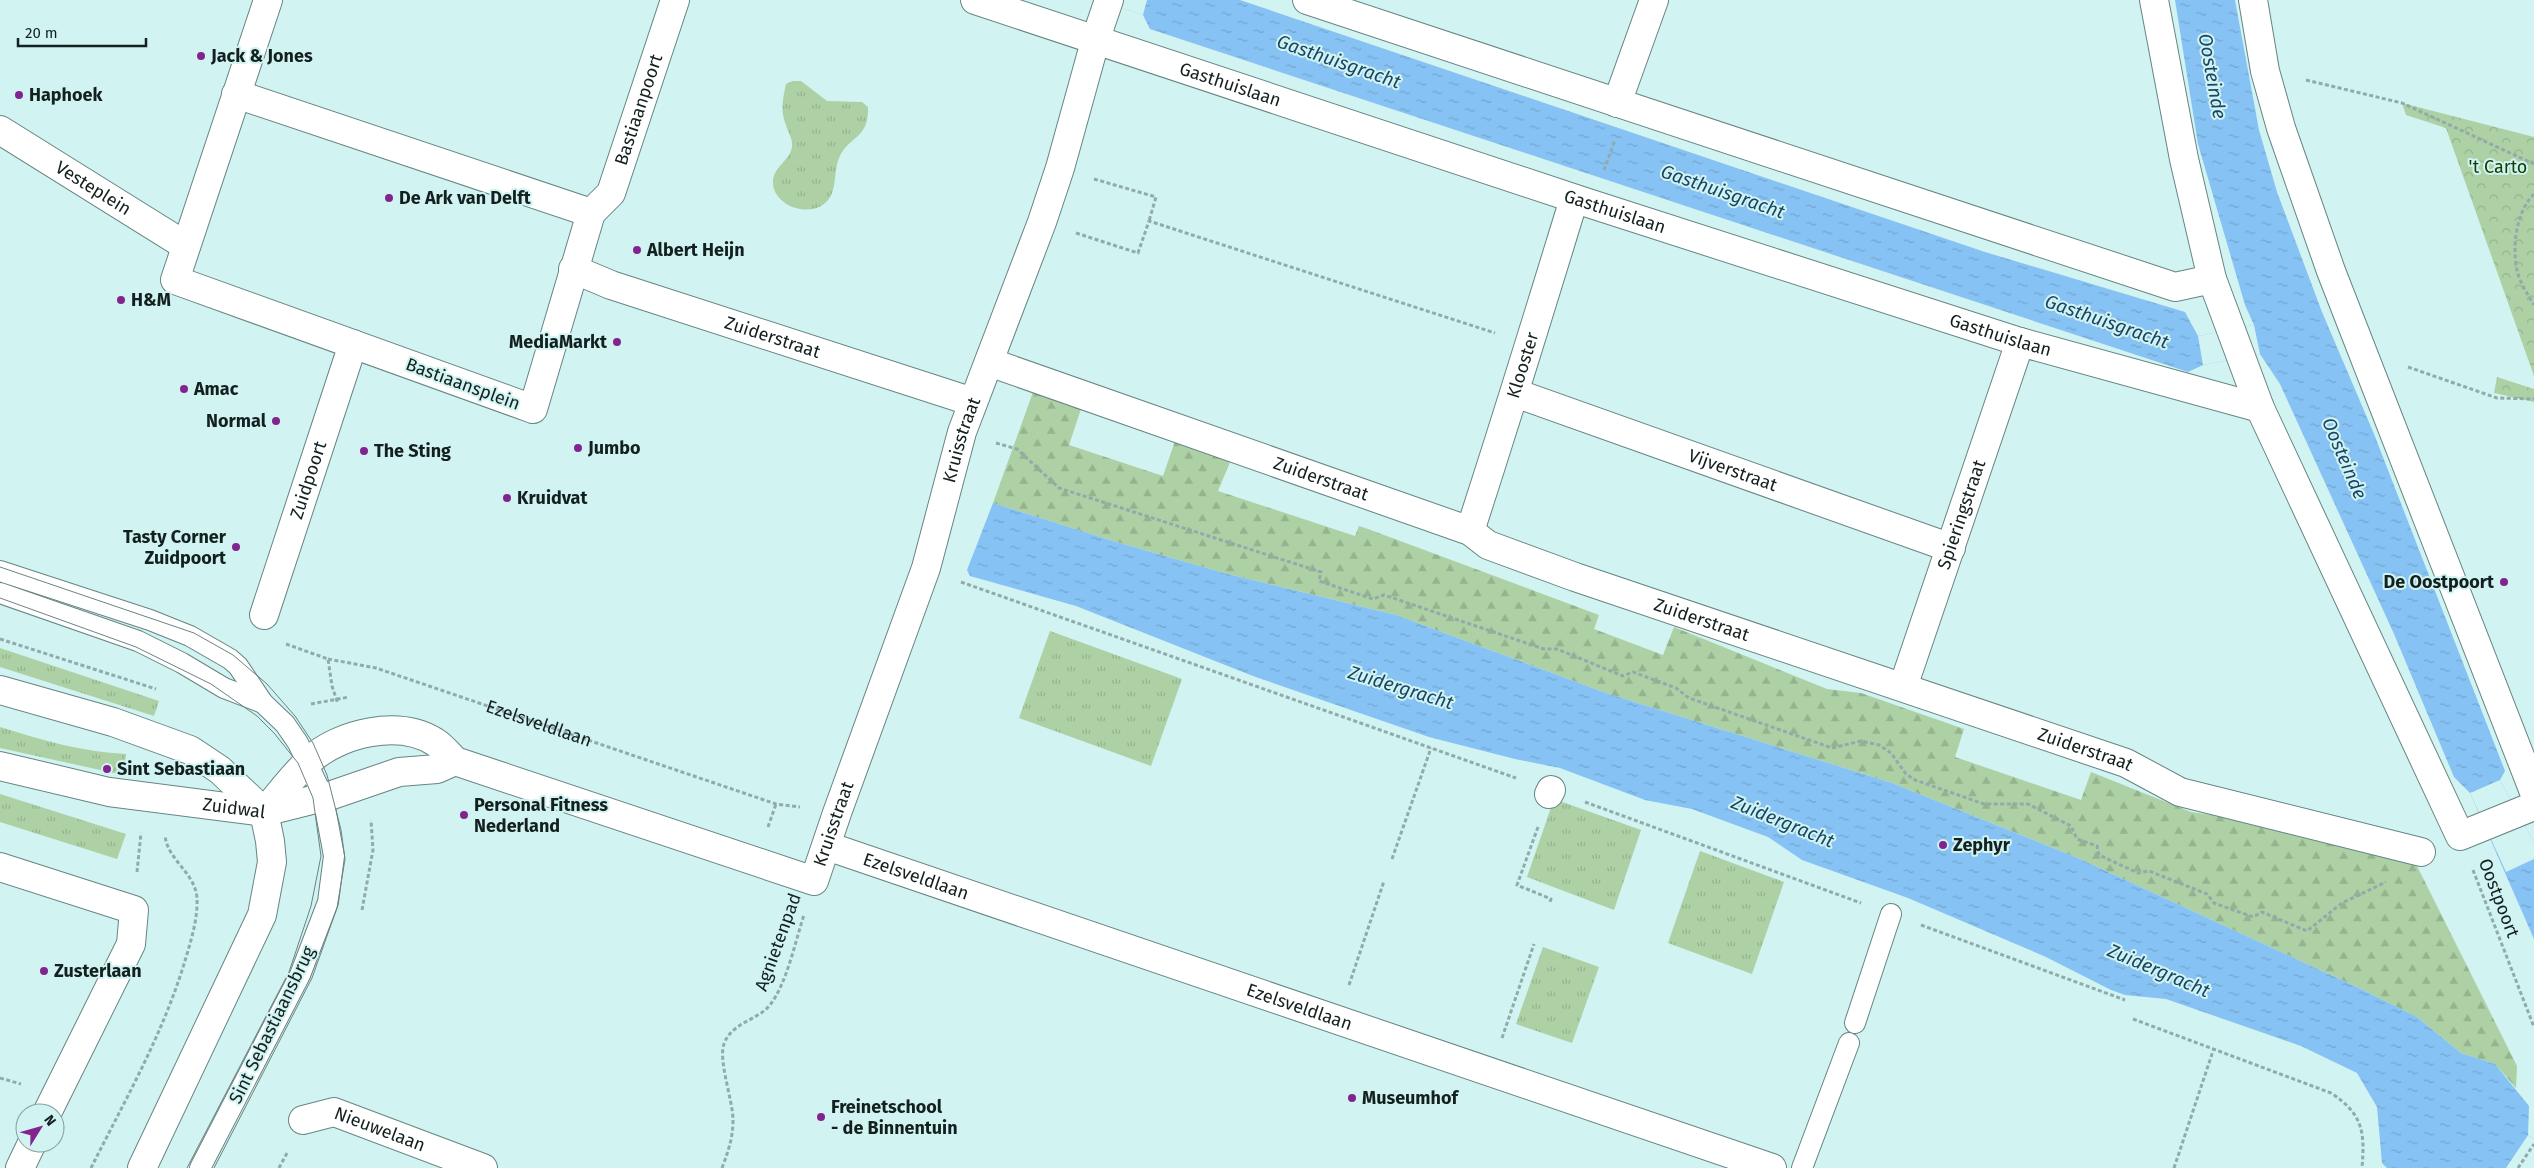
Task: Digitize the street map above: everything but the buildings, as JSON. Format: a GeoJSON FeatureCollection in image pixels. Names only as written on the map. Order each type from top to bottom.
{"type":"FeatureCollection","features":[{"type":"Feature","properties":{"kind":"street","name":"Bastiaansplein"},"geometry":{"type":"LineString","coordinates":[[268,0],[175,280],[533,409],[572,269],[590,213]]}},
{"type":"Feature","properties":{"kind":"street","name":"Bastiaanpoort"},"geometry":{"type":"LineString","coordinates":[[590,213],[611,193],[675,0]]}},
{"type":"Feature","properties":{"kind":"street","name":"Gasthuislaan"},"geometry":{"type":"LineString","coordinates":[[975,0],[1096,38],[1574,199],[2020,342],[2260,408]]}},
{"type":"Feature","properties":{"kind":"street"},"geometry":{"type":"LineString","coordinates":[[1307,0],[2175,287],[2212,279]]}},
{"type":"Feature","properties":{"kind":"street"},"geometry":{"type":"LineString","coordinates":[[1617,103],[1654,0]]}},
{"type":"Feature","properties":{"kind":"street"},"geometry":{"type":"LineString","coordinates":[[2154,0],[2184,159],[2212,279],[2245,370],[2260,408],[2469,832],[2532,802],[2364,359],[2281,128],[2265,71],[2253,0]]}},
{"type":"Feature","properties":{"kind":"street","name":"Kruisstraat"},"geometry":{"type":"LineString","coordinates":[[814,881],[926,568],[962,432],[1042,222],[1060,168],[1096,38],[1108,2]]}},
{"type":"Feature","properties":{"kind":"street"},"geometry":{"type":"LineString","coordinates":[[236,94],[590,213]]}},
{"type":"Feature","properties":{"kind":"street","name":"Vesteplein"},"geometry":{"type":"LineString","coordinates":[[0,130],[186,246]]}},
{"type":"Feature","properties":{"kind":"street","name":"Klooster"},"geometry":{"type":"LineString","coordinates":[[1470,531],[1515,393],[1527,344],[1574,199]]}},
{"type":"Feature","properties":{"kind":"street","name":"Zuiderstraat"},"geometry":{"type":"LineString","coordinates":[[572,269],[620,288],[973,402]]}},
{"type":"Feature","properties":{"kind":"street","name":"Spieringstraat"},"geometry":{"type":"LineString","coordinates":[[1903,687],[2020,342]]}},
{"type":"Feature","properties":{"kind":"street","name":"Zuidpoort"},"geometry":{"type":"LineString","coordinates":[[264,614],[353,344]]}},
{"type":"Feature","properties":{"kind":"street","name":"Zuiderstraat"},"geometry":{"type":"LineString","coordinates":[[989,362],[1470,531],[1488,545],[1567,574],[2126,763],[2180,792],[2421,852]]}},
{"type":"Feature","properties":{"kind":"street","name":"Vijverstraat"},"geometry":{"type":"LineString","coordinates":[[1515,393],[1951,548]]}},
{"type":"Feature","properties":{"kind":"street","name":"Zuidwal"},"geometry":{"type":"LineString","coordinates":[[0,690],[113,722],[190,750],[220,770],[264,812]]}},
{"type":"Feature","properties":{"kind":"street"},"geometry":{"type":"LineString","coordinates":[[264,812],[308,761],[331,745],[356,735],[378,731],[397,732],[436,742],[455,760],[814,881]]}},
{"type":"Feature","properties":{"kind":"street"},"geometry":{"type":"LineString","coordinates":[[264,812],[323,797],[399,772],[437,769],[455,760]]}},
{"type":"Feature","properties":{"kind":"street","name":"Zuidwal"},"geometry":{"type":"LineString","coordinates":[[0,766],[109,792],[264,812]]}},
{"type":"Feature","properties":{"kind":"street"},"geometry":{"type":"LineString","coordinates":[[142,1168],[262,915],[272,862],[264,812]]}},
{"type":"Feature","properties":{"kind":"street","name":"Ezelsveldlaan"},"geometry":{"type":"LineString","coordinates":[[827,846],[1772,1168]]}},
{"type":"Feature","properties":{"kind":"street"},"geometry":{"type":"LineString","coordinates":[[0,867],[134,910],[131,944],[52,1103]]}},
{"type":"Feature","properties":{"kind":"street","name":"Nieuwelaan"},"geometry":{"type":"LineString","coordinates":[[303,1120],[334,1112],[484,1168]]}},
{"type":"Feature","properties":{"kind":"street"},"geometry":{"type":"LineString","coordinates":[[20,1168],[27,1153]]}},
{"type":"Feature","properties":{"kind":"lane"},"geometry":{"type":"LineString","coordinates":[[0,571],[150,620],[190,636],[230,659],[238,666],[263,702],[285,724],[308,761]]}},
{"type":"Feature","properties":{"kind":"lane"},"geometry":{"type":"LineString","coordinates":[[0,593],[138,641],[182,662],[224,688],[263,702]]}},
{"type":"Feature","properties":{"kind":"lane","name":"Sint Sebastiaansbrug"},"geometry":{"type":"LineString","coordinates":[[200,1168],[300,975],[328,902],[334,856],[323,797],[308,761]]}},
{"type":"Feature","properties":{"kind":"lane"},"geometry":{"type":"LineString","coordinates":[[1855,1023],[1891,914]]}},
{"type":"Feature","properties":{"kind":"lane"},"geometry":{"type":"LineString","coordinates":[[1802,1168],[1849,1043]]}},
{"type":"Feature","properties":{"kind":"path"},"geometry":{"type":"LineString","coordinates":[[2265,71],[2402,103],[2534,164]]}},
{"type":"Feature","properties":{"kind":"path"},"geometry":{"type":"LineString","coordinates":[[1603,173],[1618,131]]}},
{"type":"Feature","properties":{"kind":"path"},"geometry":{"type":"LineString","coordinates":[[1042,222],[1138,253],[1149,221],[1156,198],[1060,168]]}},
{"type":"Feature","properties":{"kind":"path"},"geometry":{"type":"LineString","coordinates":[[2534,194],[2528,200],[2515,234],[2517,272],[2534,305]]}},
{"type":"Feature","properties":{"kind":"path"},"geometry":{"type":"LineString","coordinates":[[1149,221],[1527,344]]}},
{"type":"Feature","properties":{"kind":"path"},"geometry":{"type":"LineString","coordinates":[[2364,359],[2382,358],[2497,398],[2534,399]]}},
{"type":"Feature","properties":{"kind":"path"},"geometry":{"type":"LineString","coordinates":[[962,432],[1017,449],[1059,488],[1321,572],[1319,581],[1373,599],[1384,596],[1544,649],[1557,649],[1570,657],[1623,676],[1633,672],[1676,688],[1689,698],[1832,748],[1861,741],[1879,745],[1890,753],[1906,774],[1916,780],[1984,804],[2028,804],[2071,826],[2077,839],[2097,846],[2099,855],[2138,873],[2149,871],[2207,894],[2214,903],[2253,917],[2262,912],[2307,931],[2342,902],[2406,873],[2421,852]]}},
{"type":"Feature","properties":{"kind":"path","name":"Ezelsveldlaan"},"geometry":{"type":"LineString","coordinates":[[328,659],[376,668],[776,804],[798,807],[812,805],[837,813]]}},
{"type":"Feature","properties":{"kind":"path"},"geometry":{"type":"LineString","coordinates":[[1392,859],[1430,750]]}},
{"type":"Feature","properties":{"kind":"path"},"geometry":{"type":"LineString","coordinates":[[1550,792],[1517,885],[1550,899],[1550,902]]}},
{"type":"Feature","properties":{"kind":"path"},"geometry":{"type":"LineString","coordinates":[[134,910],[139,840],[146,820],[174,800]]}},
{"type":"Feature","properties":{"kind":"path"},"geometry":{"type":"LineString","coordinates":[[91,1168],[155,1041],[179,981],[192,940],[197,897],[184,868],[166,847],[165,831],[174,800]]}},
{"type":"Feature","properties":{"kind":"path","name":"Oostpoort"},"geometry":{"type":"LineString","coordinates":[[2469,832],[2534,1026]]}},
{"type":"Feature","properties":{"kind":"path","name":"Agnietenpad"},"geometry":{"type":"LineString","coordinates":[[722,1168],[731,1144],[733,1119],[723,1056],[724,1044],[742,1022],[769,1006],[779,991],[814,881]]}},
{"type":"Feature","properties":{"kind":"path"},"geometry":{"type":"LineString","coordinates":[[1338,1019],[1384,881]]}},
{"type":"Feature","properties":{"kind":"path"},"geometry":{"type":"LineString","coordinates":[[1491,1072],[1534,944]]}},
{"type":"Feature","properties":{"kind":"path"},"geometry":{"type":"LineString","coordinates":[[2132,1019],[2214,1048],[2330,1093],[2348,1104],[2364,1138],[2362,1168]]}},
{"type":"Feature","properties":{"kind":"path"},"geometry":{"type":"LineString","coordinates":[[2174,1168],[2214,1048]]}},
{"type":"Feature","properties":{"kind":"path"},"geometry":{"type":"LineString","coordinates":[[2518,1168],[2534,1144]]}},
{"type":"Feature","properties":{"kind":"green space"},"geometry":{"type":"Polygon","coordinates":[[[793,81],[801,81],[827,101],[862,102],[868,107],[867,118],[862,132],[848,145],[839,158],[831,195],[824,204],[808,210],[799,209],[784,202],[774,188],[773,180],[779,167],[791,152],[791,138],[784,120],[783,105],[786,84],[793,81]]]}},
{"type":"Feature","properties":{"kind":"green space","name":"'t Carto"},"geometry":{"type":"Polygon","coordinates":[[[2402,103],[2534,137],[2534,376],[2446,128],[2406,115],[2402,103]]]}},
{"type":"Feature","properties":{"kind":"green space"},"geometry":{"type":"Polygon","coordinates":[[[2497,377],[2534,389],[2534,402],[2494,393],[2497,377]]]}},
{"type":"Feature","properties":{"kind":"green space"},"geometry":{"type":"Polygon","coordinates":[[[1033,392],[1081,409],[1069,445],[1163,476],[1175,441],[1230,462],[1218,491],[1355,536],[1359,526],[1368,529],[1599,615],[1594,629],[1663,655],[1674,627],[1827,689],[1861,693],[1964,729],[1955,757],[2081,800],[2091,772],[2191,812],[2274,824],[2414,860],[2517,1066],[2516,1088],[2495,1064],[2461,1053],[2417,1017],[2361,989],[2078,858],[1892,783],[1606,693],[1396,615],[1224,573],[1113,541],[993,503],[1033,392]]]}},
{"type":"Feature","properties":{"kind":"green space"},"geometry":{"type":"Polygon","coordinates":[[[1050,631],[1182,679],[1151,766],[1019,718],[1050,631]]]}},
{"type":"Feature","properties":{"kind":"green space"},"geometry":{"type":"Polygon","coordinates":[[[0,648],[159,701],[154,716],[0,667],[0,648]]]}},
{"type":"Feature","properties":{"kind":"green space"},"geometry":{"type":"Polygon","coordinates":[[[0,727],[78,748],[126,754],[123,775],[0,748],[0,727]]]}},
{"type":"Feature","properties":{"kind":"green space"},"geometry":{"type":"Polygon","coordinates":[[[0,794],[126,834],[117,859],[0,822],[0,794]]]}},
{"type":"Feature","properties":{"kind":"green space"},"geometry":{"type":"Polygon","coordinates":[[[1554,799],[1641,830],[1614,910],[1527,877],[1554,799]]]}},
{"type":"Feature","properties":{"kind":"green space"},"geometry":{"type":"Polygon","coordinates":[[[1700,851],[1784,882],[1752,974],[1668,943],[1700,851]]]}},
{"type":"Feature","properties":{"kind":"green space"},"geometry":{"type":"Polygon","coordinates":[[[1543,947],[1599,967],[1572,1043],[1516,1024],[1543,947]]]}},
{"type":"Feature","properties":{"kind":"water"},"geometry":{"type":"Polygon","coordinates":[[[1099,0],[1240,0],[1985,252],[2185,312],[2198,336],[2254,325],[2245,305],[2198,144],[2175,0],[2235,0],[2259,130],[2277,192],[2322,312],[2374,434],[2505,771],[2500,780],[2534,842],[2534,939],[2470,793],[2454,777],[2394,634],[2280,384],[2260,354],[2203,365],[2188,372],[1150,29],[1143,15],[1099,0]]]}},
{"type":"Feature","properties":{"kind":"water","name":"Zuidergracht"},"geometry":{"type":"Polygon","coordinates":[[[993,503],[1113,541],[1224,573],[1396,615],[1606,693],[1892,783],[2078,858],[2361,989],[2417,1017],[2461,1053],[2495,1064],[2529,1106],[2528,1135],[2534,1139],[2534,1168],[2387,1168],[2382,1163],[2377,1107],[2357,1073],[2301,1046],[2166,999],[2125,995],[2111,990],[2046,957],[1908,898],[1802,860],[1768,837],[1692,809],[1645,800],[1560,768],[1515,759],[1429,737],[1253,676],[1076,606],[970,576],[967,570],[993,503]]]}},
{"type":"Feature","properties":{"kind":"pier"},"geometry":{"type":"Polygon","coordinates":[[[1099,0],[1147,0],[1143,15],[1099,0]]]}},
{"type":"Feature","properties":{"kind":"pier"},"geometry":{"type":"Polygon","coordinates":[[[2254,325],[2260,354],[2203,365],[2198,336],[2254,325]]]}},
{"type":"Feature","properties":{"kind":"pier"},"geometry":{"type":"Polygon","coordinates":[[[2500,780],[2534,842],[2534,859],[2506,872],[2470,793],[2500,780]]]}},
{"type":"Feature","properties":{"kind":"pier"},"geometry":{"type":"Polygon","coordinates":[[[2528,1135],[2534,1139],[2534,1168],[2506,1168],[2528,1135]]]}},
{"type":"Feature","properties":{"kind":"tram line"},"geometry":{"type":"LineString","coordinates":[[0,567],[194,633],[233,655],[267,684],[295,716],[313,743],[327,775],[341,830],[345,859],[337,908],[312,978],[214,1168]]}},
{"type":"Feature","properties":{"kind":"tram line"},"geometry":{"type":"LineString","coordinates":[[0,598],[136,647],[211,684],[257,716],[274,733],[298,763],[313,798],[321,856],[311,906],[289,972],[187,1168]]}},
{"type":"Feature","properties":{"kind":"place","name":"Jack & Jones"},"geometry":{"type":"Point","coordinates":[201,56]}},
{"type":"Feature","properties":{"kind":"place","name":"Haphoek"},"geometry":{"type":"Point","coordinates":[19,95]}},
{"type":"Feature","properties":{"kind":"place","name":"De Ark van Delft"},"geometry":{"type":"Point","coordinates":[389,198]}},
{"type":"Feature","properties":{"kind":"place","name":"Albert Heijn"},"geometry":{"type":"Point","coordinates":[637,250]}},
{"type":"Feature","properties":{"kind":"place","name":"H&M"},"geometry":{"type":"Point","coordinates":[121,300]}},
{"type":"Feature","properties":{"kind":"place","name":"MediaMarkt"},"geometry":{"type":"Point","coordinates":[617,342]}},
{"type":"Feature","properties":{"kind":"place","name":"Amac"},"geometry":{"type":"Point","coordinates":[184,389]}},
{"type":"Feature","properties":{"kind":"place","name":"Normal"},"geometry":{"type":"Point","coordinates":[276,421]}},
{"type":"Feature","properties":{"kind":"place","name":"Jumbo"},"geometry":{"type":"Point","coordinates":[578,448]}},
{"type":"Feature","properties":{"kind":"place","name":"The Sting"},"geometry":{"type":"Point","coordinates":[364,451]}},
{"type":"Feature","properties":{"kind":"place","name":"Kruidvat"},"geometry":{"type":"Point","coordinates":[507,498]}},
{"type":"Feature","properties":{"kind":"place","name":"Tasty Corner Zuidpoort"},"geometry":{"type":"Point","coordinates":[236,547]}},
{"type":"Feature","properties":{"kind":"place","name":"De Oostpoort"},"geometry":{"type":"Point","coordinates":[2504,582]}},
{"type":"Feature","properties":{"kind":"place","name":"Sint Sebastiaan"},"geometry":{"type":"Point","coordinates":[107,769]}},
{"type":"Feature","properties":{"kind":"place","name":"Personal Fitness Nederland"},"geometry":{"type":"Point","coordinates":[464,815]}},
{"type":"Feature","properties":{"kind":"place","name":"Zephyr"},"geometry":{"type":"Point","coordinates":[1943,845]}},
{"type":"Feature","properties":{"kind":"place","name":"Zusterlaan"},"geometry":{"type":"Point","coordinates":[44,971]}},
{"type":"Feature","properties":{"kind":"place","name":"Museumhof"},"geometry":{"type":"Point","coordinates":[1352,1098]}},
{"type":"Feature","properties":{"kind":"place","name":"Freinetschool - de Binnentuin"},"geometry":{"type":"Point","coordinates":[821,1117]}},
{"type":"Feature","properties":{"kind":"water label","name":"Gasthuisgracht"},"geometry":{"type":"Point","coordinates":[1339,61]}},
{"type":"Feature","properties":{"kind":"water label","name":"Oosteinde"},"geometry":{"type":"Point","coordinates":[2213,76]}},
{"type":"Feature","properties":{"kind":"water label","name":"Gasthuisgracht"},"geometry":{"type":"Point","coordinates":[1723,191]}},
{"type":"Feature","properties":{"kind":"water label","name":"Gasthuisgracht"},"geometry":{"type":"Point","coordinates":[2107,321]}},
{"type":"Feature","properties":{"kind":"water label","name":"Oosteinde"},"geometry":{"type":"Point","coordinates":[2345,458]}}]}
